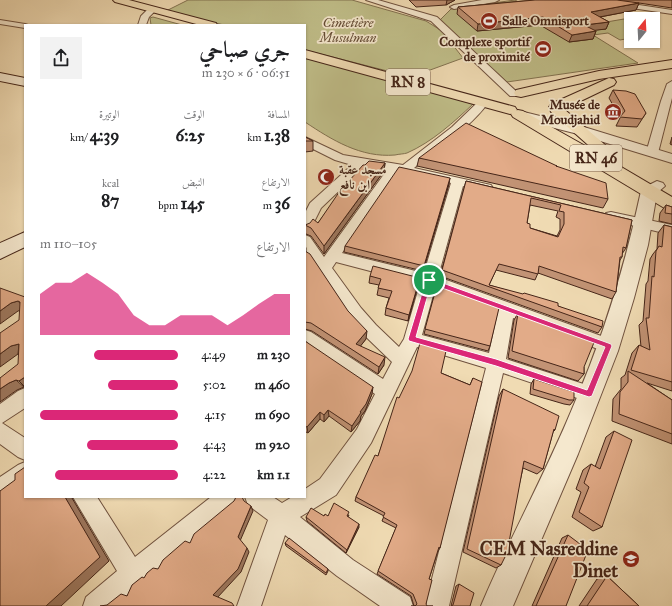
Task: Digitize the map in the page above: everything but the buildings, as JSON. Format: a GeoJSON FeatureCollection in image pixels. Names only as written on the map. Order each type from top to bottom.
{"type":"FeatureCollection","features":[{"type":"Feature","properties":{"kind":"main road"},"geometry":{"type":"LineString","coordinates":[[107,0],[196,24]]}},
{"type":"Feature","properties":{"kind":"main road"},"geometry":{"type":"LineString","coordinates":[[118,0],[208,24]]}},
{"type":"Feature","properties":{"kind":"main road","name":"RN 8"},"geometry":{"type":"LineString","coordinates":[[306,50],[456,90],[490,94],[515,94]]}},
{"type":"Feature","properties":{"kind":"main road","name":"RN 8"},"geometry":{"type":"LineString","coordinates":[[306,54],[518,113]]}},
{"type":"Feature","properties":{"kind":"main road"},"geometry":{"type":"LineString","coordinates":[[672,64],[599,75],[515,94],[505,99],[504,102],[518,113],[542,117],[554,113],[556,108],[601,84],[613,80],[672,70]]}},
{"type":"Feature","properties":{"kind":"main road"},"geometry":{"type":"LineString","coordinates":[[0,77],[24,82]]}},
{"type":"Feature","properties":{"kind":"main road"},"geometry":{"type":"LineString","coordinates":[[515,94],[543,96],[549,99],[556,108]]}},
{"type":"Feature","properties":{"kind":"main road","name":"RN 46"},"geometry":{"type":"LineString","coordinates":[[556,108],[606,153],[659,191],[672,205]]}},
{"type":"Feature","properties":{"kind":"main road","name":"RN 46"},"geometry":{"type":"LineString","coordinates":[[518,113],[659,191]]}},
{"type":"Feature","properties":{"kind":"main road"},"geometry":{"type":"LineString","coordinates":[[0,252],[24,240]]}},
{"type":"Feature","properties":{"kind":"street"},"geometry":{"type":"LineString","coordinates":[[370,0],[436,18],[515,94]]}},
{"type":"Feature","properties":{"kind":"street"},"geometry":{"type":"LineString","coordinates":[[460,0],[452,8],[495,0]]}},
{"type":"Feature","properties":{"kind":"street"},"geometry":{"type":"LineString","coordinates":[[468,0],[484,2]]}},
{"type":"Feature","properties":{"kind":"street"},"geometry":{"type":"LineString","coordinates":[[592,0],[632,3],[670,11]]}},
{"type":"Feature","properties":{"kind":"street"},"geometry":{"type":"LineString","coordinates":[[142,24],[145,16],[150,12]]}},
{"type":"Feature","properties":{"kind":"street"},"geometry":{"type":"LineString","coordinates":[[0,22],[24,26]]}},
{"type":"Feature","properties":{"kind":"street"},"geometry":{"type":"LineString","coordinates":[[652,153],[669,102],[672,84]]}},
{"type":"Feature","properties":{"kind":"street"},"geometry":{"type":"LineString","coordinates":[[328,262],[400,168],[452,133],[471,117],[483,103]]}},
{"type":"Feature","properties":{"kind":"street"},"geometry":{"type":"LineString","coordinates":[[518,113],[672,159]]}},
{"type":"Feature","properties":{"kind":"street"},"geometry":{"type":"LineString","coordinates":[[306,141],[339,158],[361,163],[400,168],[496,190]]}},
{"type":"Feature","properties":{"kind":"street"},"geometry":{"type":"LineString","coordinates":[[306,223],[310,207],[361,163]]}},
{"type":"Feature","properties":{"kind":"street"},"geometry":{"type":"LineString","coordinates":[[249,606],[280,517],[328,487],[364,436],[402,360],[412,339],[458,181]]}},
{"type":"Feature","properties":{"kind":"street"},"geometry":{"type":"LineString","coordinates":[[496,606],[576,430],[609,346],[634,265],[644,224],[659,191]]}},
{"type":"Feature","properties":{"kind":"street"},"geometry":{"type":"LineString","coordinates":[[597,213],[672,230]]}},
{"type":"Feature","properties":{"kind":"street"},"geometry":{"type":"LineString","coordinates":[[306,241],[328,262],[355,313],[370,330],[402,360]]}},
{"type":"Feature","properties":{"kind":"street"},"geometry":{"type":"LineString","coordinates":[[328,262],[429,280],[609,346]]}},
{"type":"Feature","properties":{"kind":"street"},"geometry":{"type":"LineString","coordinates":[[437,606],[496,362],[507,308]]}},
{"type":"Feature","properties":{"kind":"street"},"geometry":{"type":"LineString","coordinates":[[306,338],[386,391]]}},
{"type":"Feature","properties":{"kind":"street"},"geometry":{"type":"LineString","coordinates":[[412,339],[496,362],[589,394]]}},
{"type":"Feature","properties":{"kind":"street"},"geometry":{"type":"LineString","coordinates":[[0,415],[24,398]]}},
{"type":"Feature","properties":{"kind":"street"},"geometry":{"type":"LineString","coordinates":[[0,432],[24,449]]}},
{"type":"Feature","properties":{"kind":"street"},"geometry":{"type":"LineString","coordinates":[[0,490],[24,473]]}},
{"type":"Feature","properties":{"kind":"street"},"geometry":{"type":"LineString","coordinates":[[85,498],[95,512],[132,574]]}},
{"type":"Feature","properties":{"kind":"street"},"geometry":{"type":"LineString","coordinates":[[95,606],[132,574],[227,498]]}},
{"type":"Feature","properties":{"kind":"street"},"geometry":{"type":"LineString","coordinates":[[257,498],[345,568],[401,606]]}},
{"type":"Feature","properties":{"kind":"green space","name":"Cimetière Musulman"},"geometry":{"type":"Polygon","coordinates":[[[188,0],[352,0],[426,21],[442,31],[463,58],[411,77],[306,50],[306,24],[220,24],[166,11],[188,0]]]}},
{"type":"Feature","properties":{"kind":"green space","name":"Complexe sportif de proximité"},"geometry":{"type":"Polygon","coordinates":[[[515,0],[534,11],[577,27],[624,19],[624,39],[620,40],[608,33],[593,35],[638,63],[507,82],[440,20],[451,9],[515,0]]]}},
{"type":"Feature","properties":{"kind":"green space"},"geometry":{"type":"Polygon","coordinates":[[[153,17],[178,24],[151,24],[150,18],[153,17]]]}},
{"type":"Feature","properties":{"kind":"green space","name":"Cimetière Musulman"},"geometry":{"type":"Polygon","coordinates":[[[306,55],[473,104],[434,137],[407,153],[395,155],[370,154],[347,146],[306,123],[306,55]]]}},
{"type":"Feature","properties":{"kind":"place","name":"Salle Omnisport"},"geometry":{"type":"Point","coordinates":[489,21]}},
{"type":"Feature","properties":{"kind":"place","name":"Complexe sportif de proximité"},"geometry":{"type":"Point","coordinates":[543,49]}},
{"type":"Feature","properties":{"kind":"place","name":"Musée de Moudjahid"},"geometry":{"type":"Point","coordinates":[613,112]}},
{"type":"Feature","properties":{"kind":"place","name":"مسجد عقبة ابن نافع"},"geometry":{"type":"Point","coordinates":[326,177]}},
{"type":"Feature","properties":{"kind":"place","name":"CEM Nasreddine Dinet"},"geometry":{"type":"Point","coordinates":[631,559]}},
{"type":"Feature","properties":{"kind":"route"},"geometry":{"type":"LineString","coordinates":[[429,280],[609,346],[589,394],[496,362],[439,348],[412,339],[429,280]]}}]}
